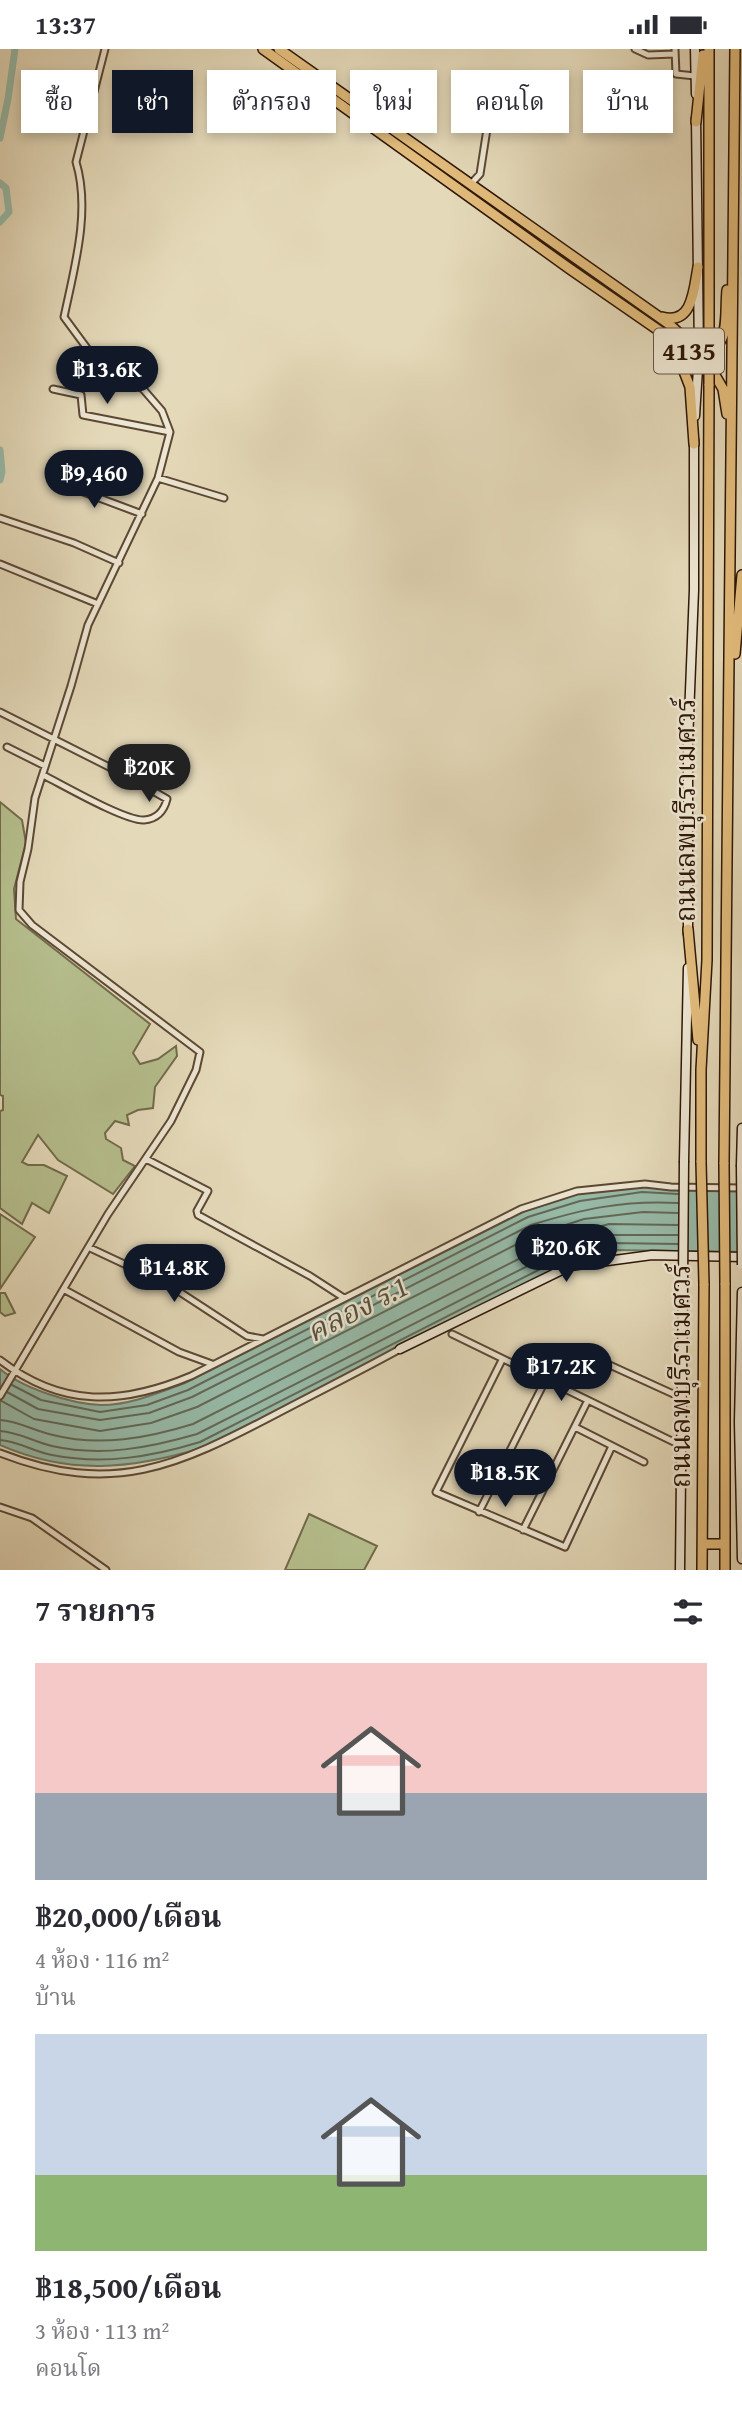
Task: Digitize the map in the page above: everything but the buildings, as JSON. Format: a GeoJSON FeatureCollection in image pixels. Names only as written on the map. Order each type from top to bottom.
{"type":"FeatureCollection","features":[{"type":"Feature","properties":{"kind":"main road","name":"4135"},"geometry":{"type":"LineString","coordinates":[[263,49],[690,352],[711,350],[720,344],[724,337],[732,233]]}},
{"type":"Feature","properties":{"kind":"main road","name":"4135"},"geometry":{"type":"LineString","coordinates":[[279,49],[657,316],[699,352],[718,377],[723,389],[731,433]]}},
{"type":"Feature","properties":{"kind":"main road"},"geometry":{"type":"LineString","coordinates":[[680,1570],[688,743],[694,590],[694,444],[699,352],[695,49]]}},
{"type":"Feature","properties":{"kind":"main road"},"geometry":{"type":"LineString","coordinates":[[696,123],[706,49]]}},
{"type":"Feature","properties":{"kind":"main road","name":"ถนนลพบุรีราเมศวร์"},"geometry":{"type":"LineString","coordinates":[[702,1570],[704,1284],[701,1070],[707,960],[709,384],[706,49]]}},
{"type":"Feature","properties":{"kind":"main road","name":"ถนนลพบุรีราเมศวร์"},"geometry":{"type":"LineString","coordinates":[[725,1570],[724,1164],[735,49]]}},
{"type":"Feature","properties":{"kind":"main road"},"geometry":{"type":"LineString","coordinates":[[657,316],[671,320],[679,318],[690,307],[698,267]]}},
{"type":"Feature","properties":{"kind":"main road"},"geometry":{"type":"LineString","coordinates":[[652,326],[678,356],[685,371],[690,387],[694,444]]}},
{"type":"Feature","properties":{"kind":"main road"},"geometry":{"type":"LineString","coordinates":[[730,715],[742,575]]}},
{"type":"Feature","properties":{"kind":"main road"},"geometry":{"type":"LineString","coordinates":[[688,929],[701,1070]]}},
{"type":"Feature","properties":{"kind":"main road"},"geometry":{"type":"LineString","coordinates":[[707,960],[727,960]]}},
{"type":"Feature","properties":{"kind":"main road"},"geometry":{"type":"LineString","coordinates":[[742,1128],[742,1265]]}},
{"type":"Feature","properties":{"kind":"main road"},"geometry":{"type":"LineString","coordinates":[[400,1349],[570,1266],[652,1255],[742,1257]]}},
{"type":"Feature","properties":{"kind":"main road"},"geometry":{"type":"LineString","coordinates":[[742,1293],[742,1559]]}},
{"type":"Feature","properties":{"kind":"main road"},"geometry":{"type":"LineString","coordinates":[[703,1544],[725,1544]]}},
{"type":"Feature","properties":{"kind":"street"},"geometry":{"type":"LineString","coordinates":[[0,1396],[108,1214],[172,1121],[196,1070],[200,1052],[32,925],[19,910],[20,882],[35,798],[88,625],[158,478],[170,432],[162,411],[143,389],[113,373],[92,355],[64,317],[81,218],[81,177],[76,162],[105,49]]}},
{"type":"Feature","properties":{"kind":"street"},"geometry":{"type":"LineString","coordinates":[[635,49],[648,55],[675,52],[676,74],[695,76]]}},
{"type":"Feature","properties":{"kind":"street"},"geometry":{"type":"LineString","coordinates":[[470,185],[480,174],[486,133]]}},
{"type":"Feature","properties":{"kind":"street"},"geometry":{"type":"LineString","coordinates":[[53,389],[81,395],[83,415],[170,432]]}},
{"type":"Feature","properties":{"kind":"street"},"geometry":{"type":"LineString","coordinates":[[158,478],[224,498]]}},
{"type":"Feature","properties":{"kind":"street"},"geometry":{"type":"LineString","coordinates":[[54,481],[142,514]]}},
{"type":"Feature","properties":{"kind":"street"},"geometry":{"type":"LineString","coordinates":[[0,518],[74,543],[119,563]]}},
{"type":"Feature","properties":{"kind":"street"},"geometry":{"type":"LineString","coordinates":[[0,564],[98,604]]}},
{"type":"Feature","properties":{"kind":"street"},"geometry":{"type":"LineString","coordinates":[[0,712],[116,770],[167,799],[165,807],[156,817],[141,820],[43,775]]}},
{"type":"Feature","properties":{"kind":"street"},"geometry":{"type":"LineString","coordinates":[[7,747],[46,766]]}},
{"type":"Feature","properties":{"kind":"street"},"geometry":{"type":"LineString","coordinates":[[146,1159],[208,1191],[197,1211],[198,1215],[310,1276],[344,1298]]}},
{"type":"Feature","properties":{"kind":"street"},"geometry":{"type":"LineString","coordinates":[[0,1360],[15,1372],[56,1390],[101,1398],[118,1398],[163,1387],[213,1365],[521,1209],[577,1191],[645,1184],[742,1188]]}},
{"type":"Feature","properties":{"kind":"street"},"geometry":{"type":"LineString","coordinates":[[90,1248],[169,1285],[247,1336],[263,1339]]}},
{"type":"Feature","properties":{"kind":"street"},"geometry":{"type":"LineString","coordinates":[[65,1290],[179,1352],[213,1365]]}},
{"type":"Feature","properties":{"kind":"street"},"geometry":{"type":"LineString","coordinates":[[452,1334],[683,1447]]}},
{"type":"Feature","properties":{"kind":"street"},"geometry":{"type":"LineString","coordinates":[[0,1453],[38,1466],[81,1474],[134,1472],[159,1467],[222,1443],[400,1349]]}},
{"type":"Feature","properties":{"kind":"street"},"geometry":{"type":"LineString","coordinates":[[579,1351],[682,1398]]}},
{"type":"Feature","properties":{"kind":"street"},"geometry":{"type":"LineString","coordinates":[[502,1360],[436,1492],[565,1547],[612,1446]]}},
{"type":"Feature","properties":{"kind":"street"},"geometry":{"type":"LineString","coordinates":[[479,1512],[545,1381]]}},
{"type":"Feature","properties":{"kind":"street"},"geometry":{"type":"LineString","coordinates":[[523,1530],[587,1402]]}},
{"type":"Feature","properties":{"kind":"street"},"geometry":{"type":"LineString","coordinates":[[575,1427],[644,1462]]}},
{"type":"Feature","properties":{"kind":"street"},"geometry":{"type":"LineString","coordinates":[[0,1507],[32,1518],[106,1570]]}},
{"type":"Feature","properties":{"kind":"shaded area"},"geometry":{"type":"Polygon","coordinates":[[[0,802],[22,820],[26,843],[14,889],[16,919],[150,1024],[133,1053],[140,1064],[158,1059],[176,1046],[177,1056],[155,1087],[153,1108],[127,1115],[129,1125],[115,1121],[105,1133],[106,1139],[121,1148],[123,1160],[135,1166],[113,1194],[58,1160],[38,1135],[22,1162],[28,1165],[44,1165],[67,1176],[49,1213],[32,1203],[22,1224],[0,1208],[0,1111],[3,1110],[3,1096],[0,1095],[0,802]]]}},
{"type":"Feature","properties":{"kind":"shaded area"},"geometry":{"type":"Polygon","coordinates":[[[0,1214],[35,1237],[0,1289],[0,1214]]]}},
{"type":"Feature","properties":{"kind":"shaded area"},"geometry":{"type":"Polygon","coordinates":[[[0,1293],[5,1293],[15,1313],[5,1316],[0,1312],[0,1293]]]}},
{"type":"Feature","properties":{"kind":"shaded area"},"geometry":{"type":"Polygon","coordinates":[[[309,1514],[377,1546],[364,1570],[285,1570],[309,1514]]]}},
{"type":"Feature","properties":{"kind":"water","name":"คลอง ร.1"},"geometry":{"type":"Polygon","coordinates":[[[641,1185],[742,1189],[742,1252],[612,1250],[571,1261],[202,1448],[176,1455],[125,1464],[76,1465],[26,1455],[0,1445],[0,1369],[21,1383],[76,1402],[101,1405],[144,1398],[185,1383],[525,1211],[578,1194],[641,1185]]]}},
{"type":"Feature","properties":{"kind":"waterway"},"geometry":{"type":"LineString","coordinates":[[0,138],[15,49]]}},
{"type":"Feature","properties":{"kind":"waterway"},"geometry":{"type":"LineString","coordinates":[[0,183],[6,188],[9,212],[0,222]]}},
{"type":"Feature","properties":{"kind":"waterway"},"geometry":{"type":"LineString","coordinates":[[0,450],[0,480]]}}]}
